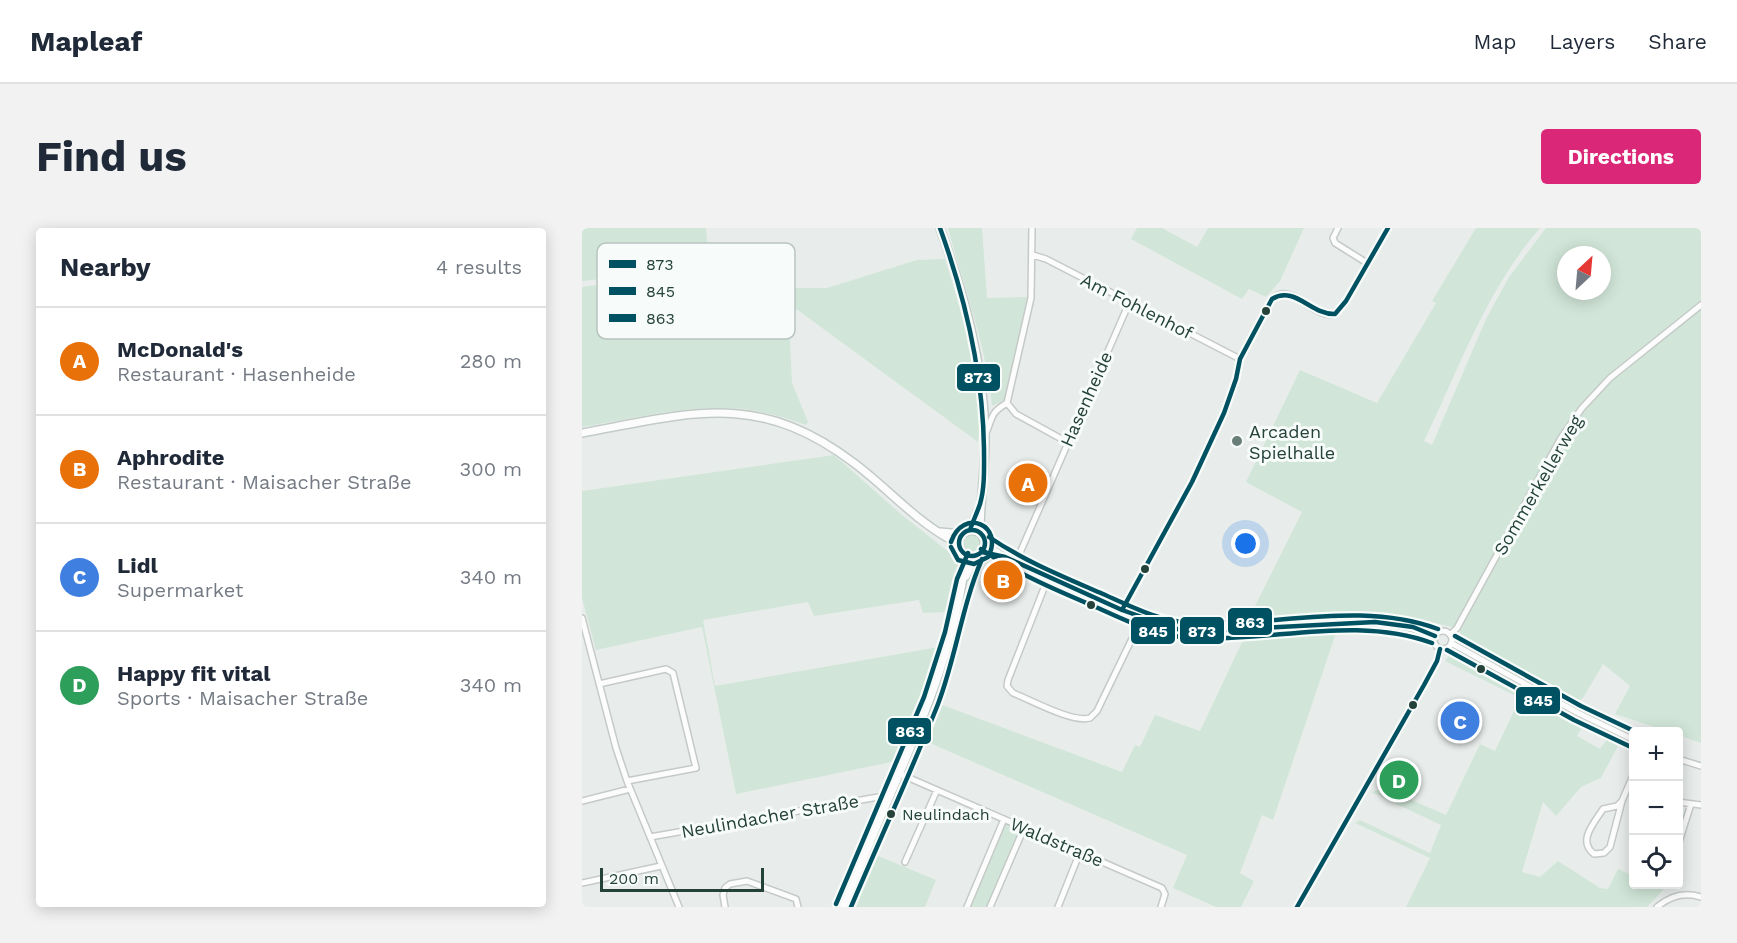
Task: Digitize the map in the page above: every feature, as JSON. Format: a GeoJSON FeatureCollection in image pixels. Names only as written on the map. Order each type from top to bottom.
{"type":"FeatureCollection","features":[{"type":"Feature","properties":{"kind":"main road"},"geometry":{"type":"LineString","coordinates":[[582,433],[701,413],[760,416],[805,432],[833,447],[937,532],[958,544],[966,556],[975,556],[982,552],[986,543],[980,532],[985,434],[979,368],[971,325],[940,228]]}},
{"type":"Feature","properties":{"kind":"main road"},"geometry":{"type":"LineString","coordinates":[[970,530],[980,504]]}},
{"type":"Feature","properties":{"kind":"main road"},"geometry":{"type":"LineString","coordinates":[[937,532],[962,534],[970,530],[980,532]]}},
{"type":"Feature","properties":{"kind":"main road"},"geometry":{"type":"LineString","coordinates":[[958,544],[962,534]]}},
{"type":"Feature","properties":{"kind":"main road"},"geometry":{"type":"LineString","coordinates":[[843,907],[930,700],[952,634],[964,581],[966,556]]}},
{"type":"Feature","properties":{"kind":"main road"},"geometry":{"type":"LineString","coordinates":[[964,581],[975,556]]}},
{"type":"Feature","properties":{"kind":"street"},"geometry":{"type":"LineString","coordinates":[[985,434],[990,418],[997,409],[1007,403],[1031,298],[1032,228]]}},
{"type":"Feature","properties":{"kind":"street"},"geometry":{"type":"LineString","coordinates":[[1338,228],[1333,238],[1335,243],[1367,263]]}},
{"type":"Feature","properties":{"kind":"street"},"geometry":{"type":"LineString","coordinates":[[1122,610],[1178,510],[1210,444],[1232,390],[1240,359],[1266,309],[1276,295],[1284,293],[1325,315],[1335,314],[1346,301],[1388,228]]}},
{"type":"Feature","properties":{"kind":"street","name":"Am Fohlenhof"},"geometry":{"type":"LineString","coordinates":[[1033,255],[1046,259],[1240,359]]}},
{"type":"Feature","properties":{"kind":"street","name":"Hasenheide"},"geometry":{"type":"LineString","coordinates":[[1016,562],[1129,303]]}},
{"type":"Feature","properties":{"kind":"street","name":"Sommerkellerweg"},"geometry":{"type":"LineString","coordinates":[[1450,635],[1457,628],[1561,438],[1582,408],[1610,378],[1701,305]]}},
{"type":"Feature","properties":{"kind":"street"},"geometry":{"type":"LineString","coordinates":[[1007,403],[1016,414],[1067,442]]}},
{"type":"Feature","properties":{"kind":"street"},"geometry":{"type":"LineString","coordinates":[[986,543],[1005,557],[1048,578],[1142,618],[1176,629],[1195,631],[1389,623],[1413,627],[1435,636],[1443,632],[1450,635],[1451,643],[1447,648],[1440,649]]}},
{"type":"Feature","properties":{"kind":"street"},"geometry":{"type":"LineString","coordinates":[[982,552],[1005,557]]}},
{"type":"Feature","properties":{"kind":"street"},"geometry":{"type":"LineString","coordinates":[[1048,578],[1008,680],[1007,686],[1013,693],[1068,716],[1079,719],[1090,718],[1097,711],[1142,618]]}},
{"type":"Feature","properties":{"kind":"street"},"geometry":{"type":"LineString","coordinates":[[582,618],[627,781],[679,907]]}},
{"type":"Feature","properties":{"kind":"street"},"geometry":{"type":"LineString","coordinates":[[1435,636],[1434,643],[1440,649]]}},
{"type":"Feature","properties":{"kind":"street"},"geometry":{"type":"LineString","coordinates":[[1451,643],[1591,720],[1629,738]]}},
{"type":"Feature","properties":{"kind":"street"},"geometry":{"type":"LineString","coordinates":[[1297,907],[1424,685],[1437,661],[1440,649]]}},
{"type":"Feature","properties":{"kind":"street"},"geometry":{"type":"LineString","coordinates":[[599,684],[666,669],[673,673],[696,768],[627,781]]}},
{"type":"Feature","properties":{"kind":"street"},"geometry":{"type":"LineString","coordinates":[[1683,761],[1701,766]]}},
{"type":"Feature","properties":{"kind":"street","name":"Waldstraße"},"geometry":{"type":"LineString","coordinates":[[900,774],[1162,888],[1166,894],[1161,907]]}},
{"type":"Feature","properties":{"kind":"street"},"geometry":{"type":"LineString","coordinates":[[582,801],[630,789]]}},
{"type":"Feature","properties":{"kind":"street"},"geometry":{"type":"LineString","coordinates":[[905,862],[937,790]]}},
{"type":"Feature","properties":{"kind":"street"},"geometry":{"type":"LineString","coordinates":[[1622,801],[1610,847],[1604,853],[1594,854],[1588,849],[1585,841],[1588,833],[1602,809],[1617,806],[1629,790]]}},
{"type":"Feature","properties":{"kind":"street","name":"Neulindacher Straße"},"geometry":{"type":"LineString","coordinates":[[650,837],[884,796],[890,797]]}},
{"type":"Feature","properties":{"kind":"street"},"geometry":{"type":"LineString","coordinates":[[1683,803],[1701,805]]}},
{"type":"Feature","properties":{"kind":"street"},"geometry":{"type":"LineString","coordinates":[[1681,835],[1692,804]]}},
{"type":"Feature","properties":{"kind":"street"},"geometry":{"type":"LineString","coordinates":[[967,907],[1004,819]]}},
{"type":"Feature","properties":{"kind":"street"},"geometry":{"type":"LineString","coordinates":[[990,907],[1024,828]]}},
{"type":"Feature","properties":{"kind":"street"},"geometry":{"type":"LineString","coordinates":[[1058,907],[1080,852]]}},
{"type":"Feature","properties":{"kind":"street"},"geometry":{"type":"LineString","coordinates":[[582,883],[661,866]]}},
{"type":"Feature","properties":{"kind":"street"},"geometry":{"type":"LineString","coordinates":[[725,907],[723,895],[725,888],[730,884],[747,881],[796,900],[798,907]]}},
{"type":"Feature","properties":{"kind":"street"},"geometry":{"type":"LineString","coordinates":[[1658,907],[1674,897],[1693,894],[1701,897]]}},
{"type":"Feature","properties":{"kind":"green space"},"geometry":{"type":"Polygon","coordinates":[[[582,228],[706,228],[708,243],[597,243],[597,279],[582,281],[582,228]]]}},
{"type":"Feature","properties":{"kind":"green space"},"geometry":{"type":"Polygon","coordinates":[[[948,228],[982,228],[987,298],[1028,297],[1005,400],[992,406],[980,338],[948,228]]]}},
{"type":"Feature","properties":{"kind":"green space"},"geometry":{"type":"Polygon","coordinates":[[[1137,228],[1162,228],[1197,247],[1208,228],[1304,228],[1280,281],[1266,297],[1249,289],[1242,299],[1131,239],[1137,228]]]}},
{"type":"Feature","properties":{"kind":"green space"},"geometry":{"type":"Polygon","coordinates":[[[1476,228],[1540,228],[1504,277],[1475,331],[1424,441],[1432,445],[1486,319],[1509,277],[1546,228],[1701,228],[1701,743],[1683,736],[1683,727],[1655,727],[1615,714],[1630,686],[1603,664],[1583,698],[1572,705],[1495,663],[1461,639],[1460,629],[1414,618],[1375,614],[1246,624],[1302,512],[1246,482],[1300,370],[1377,403],[1436,303],[1432,301],[1476,228]]]}},
{"type":"Feature","properties":{"kind":"green space"},"geometry":{"type":"Polygon","coordinates":[[[945,259],[976,373],[980,419],[978,442],[795,308],[795,288],[827,288],[917,260],[945,259]]]}},
{"type":"Feature","properties":{"kind":"green space"},"geometry":{"type":"Polygon","coordinates":[[[597,285],[597,339],[790,339],[792,383],[808,422],[806,425],[759,411],[703,408],[582,427],[582,287],[597,285]]]}},
{"type":"Feature","properties":{"kind":"green space"},"geometry":{"type":"Polygon","coordinates":[[[834,455],[902,515],[950,553],[960,568],[948,631],[925,700],[901,760],[736,794],[702,627],[596,650],[582,598],[582,491],[834,455]],[[919,600],[814,616],[808,602],[703,620],[715,686],[939,647],[948,612],[923,613],[919,600]]]}},
{"type":"Feature","properties":{"kind":"green space"},"geometry":{"type":"Polygon","coordinates":[[[972,533],[979,536],[982,543],[979,550],[972,553],[965,550],[962,543],[965,536],[972,533]]]}},
{"type":"Feature","properties":{"kind":"green space"},"geometry":{"type":"Polygon","coordinates":[[[1337,630],[1273,820],[1262,815],[1240,873],[1254,881],[1241,907],[1216,907],[1173,888],[1187,855],[923,740],[937,703],[1122,772],[1135,745],[1140,747],[1155,715],[1200,731],[1244,638],[1337,630]]]}},
{"type":"Feature","properties":{"kind":"green space"},"geometry":{"type":"Polygon","coordinates":[[[1451,653],[1456,653],[1583,725],[1577,736],[1600,749],[1608,738],[1619,744],[1601,778],[1581,787],[1556,816],[1543,802],[1522,872],[1540,877],[1558,861],[1600,888],[1608,889],[1618,869],[1629,874],[1629,889],[1664,889],[1647,907],[1406,907],[1430,858],[1355,823],[1360,820],[1430,853],[1441,825],[1371,792],[1384,788],[1446,815],[1480,744],[1495,751],[1520,698],[1445,661],[1451,653]]]}},
{"type":"Feature","properties":{"kind":"green space"},"geometry":{"type":"Polygon","coordinates":[[[1007,822],[1022,828],[987,907],[970,907],[1007,822]]]}},
{"type":"Feature","properties":{"kind":"green space"},"geometry":{"type":"Polygon","coordinates":[[[876,855],[936,880],[925,907],[855,907],[876,855]]]}},
{"type":"Feature","properties":{"kind":"transit line","name":"873"},"geometry":{"type":"LineString","coordinates":[[940,228],[965,309],[976,364],[983,420],[982,497],[970,530]]}},
{"type":"Feature","properties":{"kind":"transit line","name":"873"},"geometry":{"type":"LineString","coordinates":[[1122,610],[1192,482],[1224,413],[1236,379],[1240,359],[1272,299],[1288,296],[1318,310],[1335,314],[1346,301],[1388,228]]}},
{"type":"Feature","properties":{"kind":"transit line","name":"845"},"geometry":{"type":"LineString","coordinates":[[951,542],[957,531],[964,525],[972,523],[980,524],[987,529],[991,536],[992,546],[988,557],[974,564],[958,560],[951,547]]}},
{"type":"Feature","properties":{"kind":"transit line","name":"873"},"geometry":{"type":"LineString","coordinates":[[972,530],[982,533],[985,543],[982,553],[972,556],[962,553],[959,543],[962,533],[972,530]]}},
{"type":"Feature","properties":{"kind":"transit line","name":"863"},"geometry":{"type":"LineString","coordinates":[[989,537],[1016,554],[1059,575],[1136,609],[1170,620],[1224,623],[1347,615],[1378,616],[1438,629]]}},
{"type":"Feature","properties":{"kind":"transit line","name":"845"},"geometry":{"type":"LineString","coordinates":[[981,549],[1023,574],[1053,588],[1133,623],[1168,635],[1223,638],[1344,630],[1403,635],[1432,643]]}},
{"type":"Feature","properties":{"kind":"transit line","name":"873"},"geometry":{"type":"LineString","coordinates":[[982,552],[1005,557],[1122,610],[1176,629],[1205,631],[1375,622],[1413,627],[1435,636]]}},
{"type":"Feature","properties":{"kind":"transit line","name":"863"},"geometry":{"type":"LineString","coordinates":[[836,904],[924,697],[945,632],[957,579],[968,553]]}},
{"type":"Feature","properties":{"kind":"transit line","name":"845"},"geometry":{"type":"LineString","coordinates":[[851,907],[938,704],[969,594],[982,559]]}},
{"type":"Feature","properties":{"kind":"transit line","name":"863"},"geometry":{"type":"LineString","coordinates":[[1455,636],[1581,706],[1629,729]]}},
{"type":"Feature","properties":{"kind":"transit line","name":"873"},"geometry":{"type":"LineString","coordinates":[[1297,907],[1424,685],[1437,661],[1440,649]]}},
{"type":"Feature","properties":{"kind":"transit line","name":"845"},"geometry":{"type":"LineString","coordinates":[[1447,650],[1574,720],[1629,746]]}},
{"type":"Feature","properties":{"kind":"place","name":"Arcaden Spielhalle"},"geometry":{"type":"Point","coordinates":[1237,441]}},
{"type":"Feature","properties":{"kind":"place","name":"McDonald's"},"geometry":{"type":"Point","coordinates":[1028,483]}},
{"type":"Feature","properties":{"kind":"place","name":"Aphrodite"},"geometry":{"type":"Point","coordinates":[1003,580]}},
{"type":"Feature","properties":{"kind":"place","name":"Lidl"},"geometry":{"type":"Point","coordinates":[1460,721]}},
{"type":"Feature","properties":{"kind":"place","name":"Happy fit vital"},"geometry":{"type":"Point","coordinates":[1399,780]}},
{"type":"Feature","properties":{"kind":"place","name":"Neulindach"},"geometry":{"type":"Point","coordinates":[891,814]}}]}
